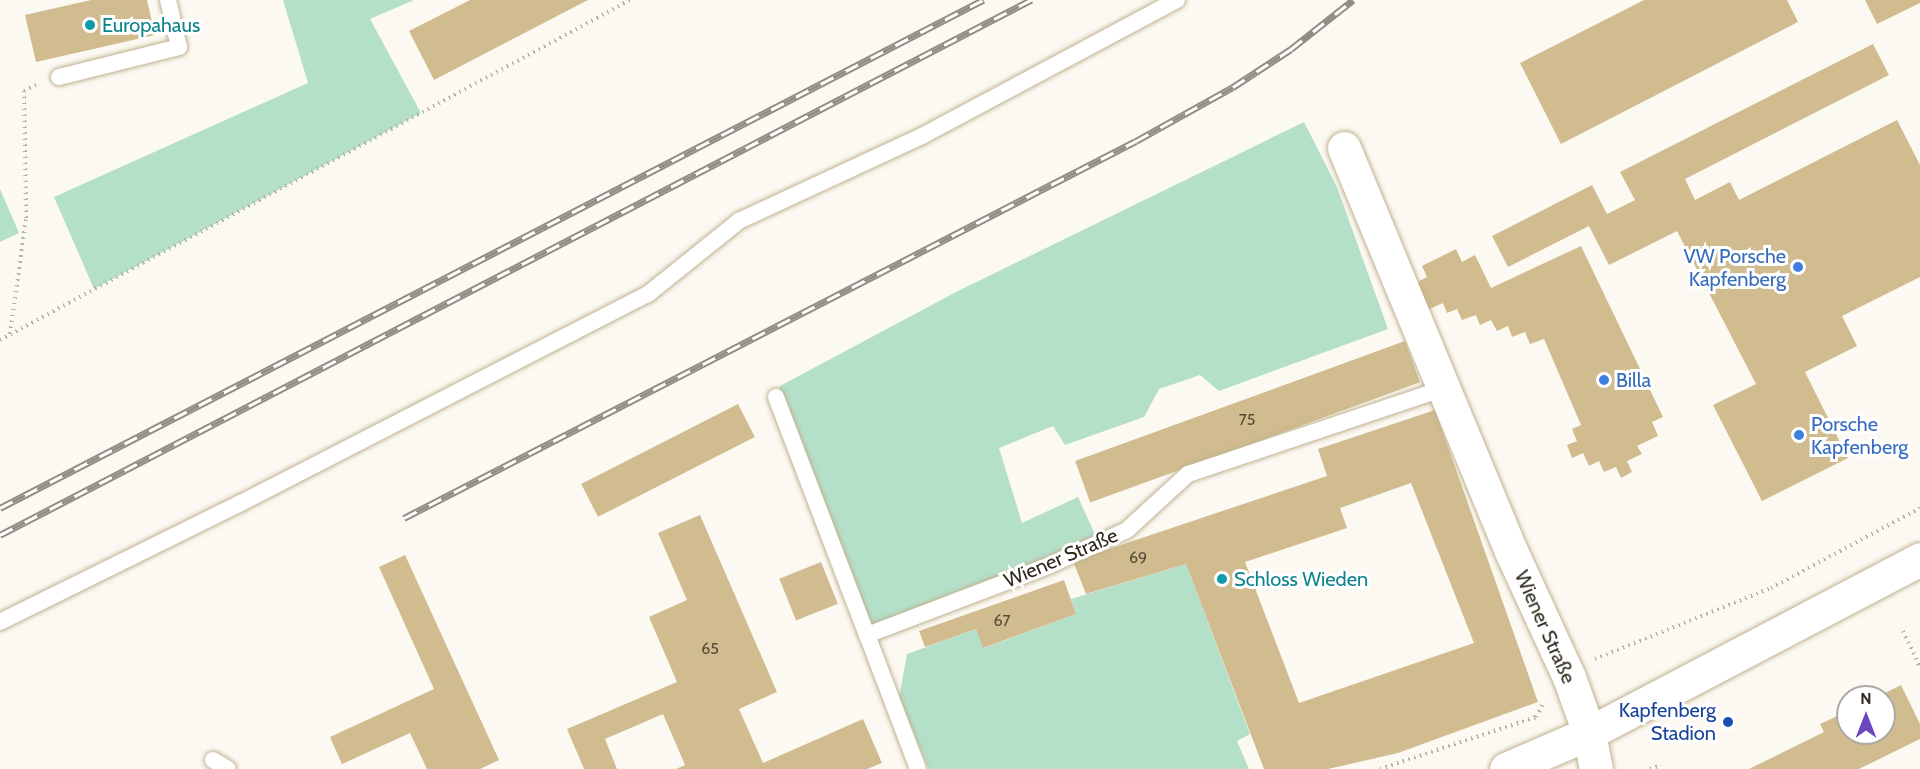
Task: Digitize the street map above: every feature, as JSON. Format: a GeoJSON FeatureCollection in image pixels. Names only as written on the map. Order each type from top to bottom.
{"type":"FeatureCollection","features":[{"type":"Feature","properties":{"kind":"street","name":"Wiener Straße"},"geometry":{"type":"LineString","coordinates":[[1344,148],[1589,733],[1596,769]]}},
{"type":"Feature","properties":{"kind":"street"},"geometry":{"type":"LineString","coordinates":[[1506,769],[1589,733],[1920,559]]}},
{"type":"Feature","properties":{"kind":"lane"},"geometry":{"type":"LineString","coordinates":[[59,77],[179,47],[168,0]]}},
{"type":"Feature","properties":{"kind":"lane"},"geometry":{"type":"LineString","coordinates":[[0,622],[241,503],[648,294],[739,220],[922,136],[1178,0]]}},
{"type":"Feature","properties":{"kind":"lane","name":"Wiener Straße"},"geometry":{"type":"LineString","coordinates":[[867,634],[1048,566],[1127,530],[1188,474],[1445,388]]}},
{"type":"Feature","properties":{"kind":"lane"},"geometry":{"type":"LineString","coordinates":[[776,397],[918,769]]}},
{"type":"Feature","properties":{"kind":"lane"},"geometry":{"type":"LineString","coordinates":[[213,760],[228,769]]}},
{"type":"Feature","properties":{"kind":"path"},"geometry":{"type":"LineString","coordinates":[[0,340],[630,0]]}},
{"type":"Feature","properties":{"kind":"path"},"geometry":{"type":"LineString","coordinates":[[10,334],[26,218],[24,91],[59,77]]}},
{"type":"Feature","properties":{"kind":"path"},"geometry":{"type":"LineString","coordinates":[[1587,661],[1610,655],[1771,588],[1920,508]]}},
{"type":"Feature","properties":{"kind":"path"},"geometry":{"type":"LineString","coordinates":[[1903,631],[1920,667]]}},
{"type":"Feature","properties":{"kind":"path"},"geometry":{"type":"LineString","coordinates":[[1380,769],[1536,717],[1545,700]]}},
{"type":"Feature","properties":{"kind":"path"},"geometry":{"type":"LineString","coordinates":[[1650,769],[1661,765]]}},
{"type":"Feature","properties":{"kind":"green space"},"geometry":{"type":"Polygon","coordinates":[[[283,0],[414,0],[370,19],[421,113],[94,289],[54,197],[308,83],[283,0]]]}},
{"type":"Feature","properties":{"kind":"green space"},"geometry":{"type":"Polygon","coordinates":[[[1304,122],[1337,187],[1388,329],[1219,391],[1200,375],[1159,389],[1144,417],[1065,445],[1053,426],[999,448],[1022,523],[1078,497],[1099,543],[867,635],[776,397],[780,386],[956,292],[1304,122]]]}},
{"type":"Feature","properties":{"kind":"green space"},"geometry":{"type":"Polygon","coordinates":[[[0,189],[19,233],[0,242],[0,189]]]}},
{"type":"Feature","properties":{"kind":"green space"},"geometry":{"type":"Polygon","coordinates":[[[1186,564],[1250,734],[1237,741],[1249,769],[929,769],[899,698],[907,654],[976,629],[984,648],[1076,614],[1071,599],[1186,564]]]}},
{"type":"Feature","properties":{"kind":"building","name":"Europahaus"},"geometry":{"type":"Polygon","coordinates":[[[91,0],[147,0],[155,35],[36,62],[25,15],[91,0]]]}},
{"type":"Feature","properties":{"kind":"building"},"geometry":{"type":"Polygon","coordinates":[[[470,0],[588,0],[434,80],[409,31],[470,0]]]}},
{"type":"Feature","properties":{"kind":"building"},"geometry":{"type":"Polygon","coordinates":[[[1644,0],[1787,0],[1798,22],[1561,144],[1520,63],[1644,0]]]}},
{"type":"Feature","properties":{"kind":"building"},"geometry":{"type":"Polygon","coordinates":[[[1865,0],[1920,0],[1920,3],[1877,24],[1865,0]]]}},
{"type":"Feature","properties":{"kind":"building"},"geometry":{"type":"Polygon","coordinates":[[[1873,44],[1889,75],[1685,179],[1695,200],[1730,182],[1739,200],[1897,120],[1920,165],[1920,277],[1842,316],[1857,346],[1805,372],[1848,458],[1762,501],[1713,405],[1756,384],[1677,231],[1609,265],[1589,226],[1508,267],[1492,236],[1592,185],[1607,214],[1635,200],[1620,172],[1873,44]]]}},
{"type":"Feature","properties":{"kind":"building","name":"Billa"},"geometry":{"type":"Polygon","coordinates":[[[1581,246],[1663,417],[1652,422],[1658,436],[1637,446],[1642,454],[1627,461],[1632,472],[1621,478],[1616,467],[1604,472],[1599,461],[1589,466],[1583,453],[1572,458],[1567,445],[1577,441],[1572,429],[1581,425],[1544,339],[1530,344],[1525,332],[1512,337],[1508,326],[1497,331],[1491,320],[1480,325],[1476,315],[1462,320],[1457,309],[1447,313],[1443,303],[1427,310],[1417,282],[1427,277],[1422,266],[1456,249],[1462,262],[1475,255],[1491,288],[1581,246]]]}},
{"type":"Feature","properties":{"kind":"building"},"geometry":{"type":"Polygon","coordinates":[[[1405,341],[1420,382],[1090,502],[1075,461],[1405,341]]]}},
{"type":"Feature","properties":{"kind":"building"},"geometry":{"type":"Polygon","coordinates":[[[738,404],[755,437],[598,517],[581,484],[738,404]]]}},
{"type":"Feature","properties":{"kind":"building","name":"Schloss Wieden"},"geometry":{"type":"Polygon","coordinates":[[[1435,410],[1538,702],[1398,753],[1328,769],[1264,769],[1186,564],[1086,594],[1073,561],[1327,476],[1318,449],[1435,410]],[[1411,483],[1340,508],[1347,528],[1245,562],[1299,703],[1474,643],[1411,483]]]}},
{"type":"Feature","properties":{"kind":"building"},"geometry":{"type":"Polygon","coordinates":[[[700,515],[777,692],[739,709],[763,763],[863,719],[882,763],[867,769],[676,769],[685,765],[663,714],[605,739],[617,769],[584,769],[567,729],[677,682],[649,617],[687,600],[658,533],[700,515]]]}},
{"type":"Feature","properties":{"kind":"building"},"geometry":{"type":"Polygon","coordinates":[[[405,555],[499,760],[480,769],[427,769],[410,733],[342,764],[330,737],[434,689],[379,567],[405,555]]]}},
{"type":"Feature","properties":{"kind":"building"},"geometry":{"type":"Polygon","coordinates":[[[821,562],[838,604],[796,621],[779,579],[821,562]]]}},
{"type":"Feature","properties":{"kind":"building"},"geometry":{"type":"Polygon","coordinates":[[[1064,580],[1076,614],[983,648],[976,629],[925,647],[919,631],[1064,580]]]}},
{"type":"Feature","properties":{"kind":"building"},"geometry":{"type":"Polygon","coordinates":[[[1901,685],[1920,724],[1920,739],[1859,769],[1749,769],[1824,732],[1820,724],[1836,717],[1836,745],[1896,745],[1896,688],[1901,685]]]}},
{"type":"Feature","properties":{"kind":"railway"},"geometry":{"type":"LineString","coordinates":[[0,508],[983,0]]}},
{"type":"Feature","properties":{"kind":"railway"},"geometry":{"type":"LineString","coordinates":[[0,535],[1031,0]]}},
{"type":"Feature","properties":{"kind":"railway"},"geometry":{"type":"LineString","coordinates":[[404,518],[1136,141],[1233,87],[1291,49],[1353,0]]}},
{"type":"Feature","properties":{"kind":"place","name":"Europahaus"},"geometry":{"type":"Point","coordinates":[90,25]}},
{"type":"Feature","properties":{"kind":"place","name":"VW Porsche Kapfenberg"},"geometry":{"type":"Point","coordinates":[1798,267]}},
{"type":"Feature","properties":{"kind":"place","name":"Billa"},"geometry":{"type":"Point","coordinates":[1604,380]}},
{"type":"Feature","properties":{"kind":"place","name":"Porsche Kapfenberg"},"geometry":{"type":"Point","coordinates":[1799,435]}},
{"type":"Feature","properties":{"kind":"place","name":"Schloss Wieden"},"geometry":{"type":"Point","coordinates":[1222,579]}},
{"type":"Feature","properties":{"kind":"place","name":"Kapfenberg Stadion"},"geometry":{"type":"Point","coordinates":[1728,722]}}]}
